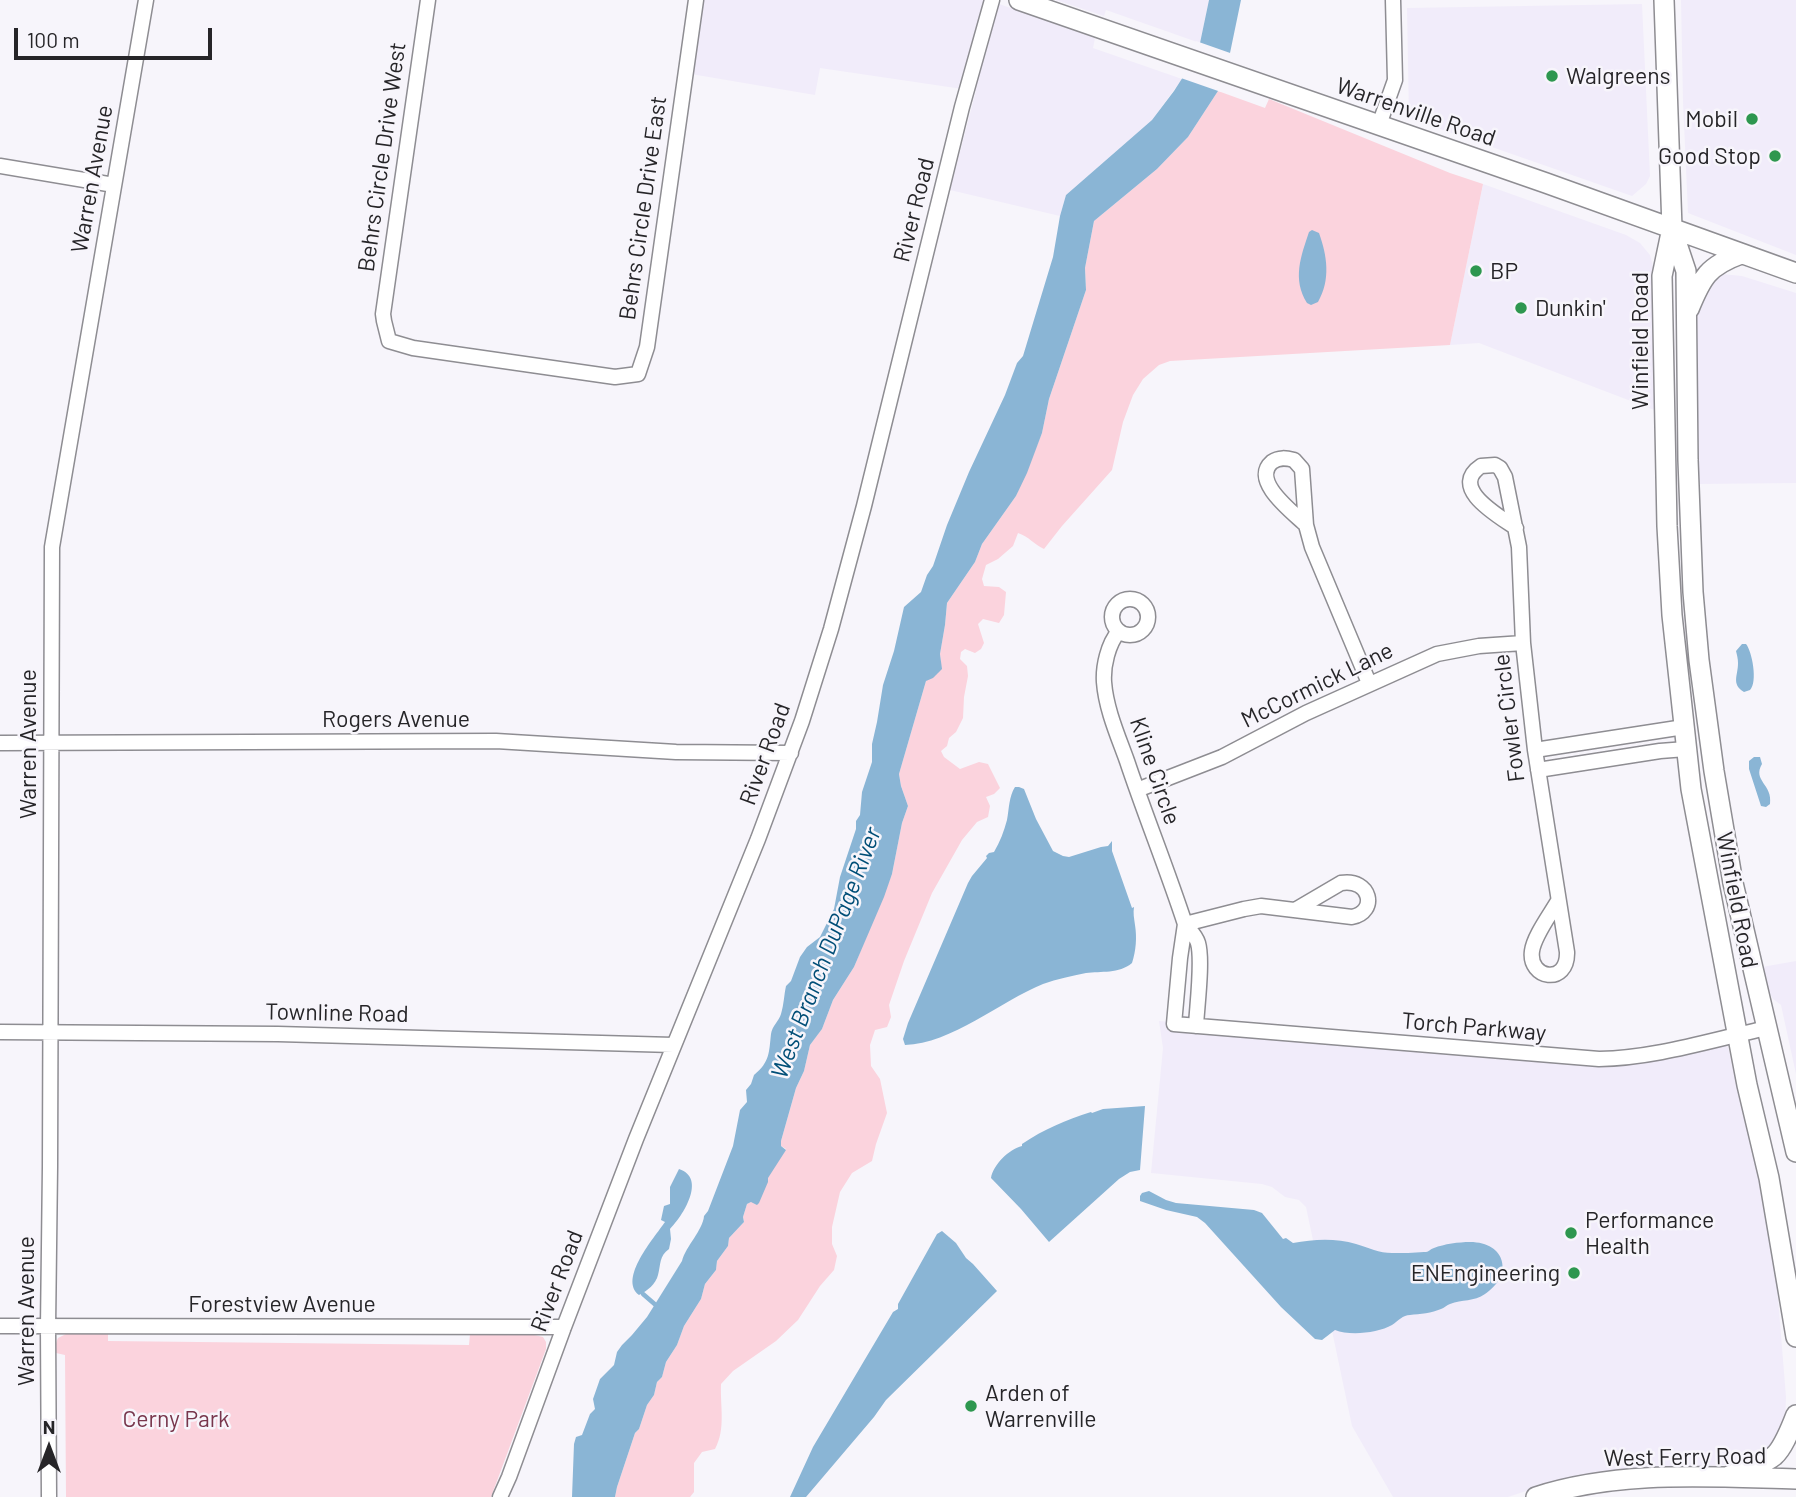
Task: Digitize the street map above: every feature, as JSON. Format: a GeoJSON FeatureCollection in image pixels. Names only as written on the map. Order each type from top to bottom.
{"type":"FeatureCollection","features":[{"type":"Feature","properties":{"kind":"main road","name":"Warrenville Road"},"geometry":{"type":"LineString","coordinates":[[1019,0],[1796,273]]}},
{"type":"Feature","properties":{"kind":"main road"},"geometry":{"type":"LineString","coordinates":[[1664,0],[1672,228]]}},
{"type":"Feature","properties":{"kind":"main road","name":"Winfield Road"},"geometry":{"type":"LineString","coordinates":[[1672,228],[1686,271],[1690,519],[1699,660],[1731,870],[1796,1152]]}},
{"type":"Feature","properties":{"kind":"main road","name":"Winfield Road"},"geometry":{"type":"LineString","coordinates":[[1672,228],[1662,276],[1667,515],[1671,604],[1686,749],[1699,835],[1737,1034],[1769,1178],[1796,1337]]}},
{"type":"Feature","properties":{"kind":"main road"},"geometry":{"type":"LineString","coordinates":[[1686,316],[1698,286],[1707,274],[1721,261],[1741,254]]}},
{"type":"Feature","properties":{"kind":"main road"},"geometry":{"type":"LineString","coordinates":[[1724,1478],[1773,1456],[1788,1434],[1796,1415]]}},
{"type":"Feature","properties":{"kind":"main road","name":"West Ferry Road"},"geometry":{"type":"LineString","coordinates":[[1536,1497],[1590,1484],[1630,1479],[1796,1479]]}},
{"type":"Feature","properties":{"kind":"street","name":"Warren Avenue"},"geometry":{"type":"LineString","coordinates":[[49,1497],[52,547],[146,0]]}},
{"type":"Feature","properties":{"kind":"street","name":"Behrs Circle Drive West"},"geometry":{"type":"LineString","coordinates":[[428,0],[384,321],[389,341],[413,348],[590,374]]}},
{"type":"Feature","properties":{"kind":"street","name":"Behrs Circle Drive East"},"geometry":{"type":"LineString","coordinates":[[590,374],[615,377],[638,374],[647,347],[696,0]]}},
{"type":"Feature","properties":{"kind":"street","name":"River Road"},"geometry":{"type":"LineString","coordinates":[[500,1497],[673,1045],[791,753],[831,629],[864,506],[962,107],[992,0]]}},
{"type":"Feature","properties":{"kind":"street"},"geometry":{"type":"LineString","coordinates":[[1379,125],[1395,79],[1393,0]]}},
{"type":"Feature","properties":{"kind":"street"},"geometry":{"type":"LineString","coordinates":[[0,166],[114,185]]}},
{"type":"Feature","properties":{"kind":"street"},"geometry":{"type":"LineString","coordinates":[[1306,525],[1320,569],[1370,683]]}},
{"type":"Feature","properties":{"kind":"street","name":"Fowler Circle"},"geometry":{"type":"LineString","coordinates":[[1516,528],[1523,643],[1535,750],[1558,901]]}},
{"type":"Feature","properties":{"kind":"street","name":"Kline Circle"},"geometry":{"type":"LineString","coordinates":[[1119,631],[1106,663],[1104,685],[1119,740],[1185,924],[1199,945],[1196,1026]]}},
{"type":"Feature","properties":{"kind":"street","name":"McCormick Lane"},"geometry":{"type":"LineString","coordinates":[[1137,790],[1222,757],[1306,713],[1437,654],[1479,646],[1523,643]]}},
{"type":"Feature","properties":{"kind":"street"},"geometry":{"type":"LineString","coordinates":[[1535,750],[1684,727]]}},
{"type":"Feature","properties":{"kind":"street","name":"Rogers Avenue"},"geometry":{"type":"LineString","coordinates":[[0,743],[496,741],[676,752],[791,753]]}},
{"type":"Feature","properties":{"kind":"street"},"geometry":{"type":"LineString","coordinates":[[1538,770],[1686,749]]}},
{"type":"Feature","properties":{"kind":"street"},"geometry":{"type":"LineString","coordinates":[[1185,924],[1254,907],[1295,910]]}},
{"type":"Feature","properties":{"kind":"street","name":"Kline Circle"},"geometry":{"type":"LineString","coordinates":[[1174,1024],[1185,924]]}},
{"type":"Feature","properties":{"kind":"street","name":"Torch Parkway"},"geometry":{"type":"LineString","coordinates":[[1174,1024],[1599,1059],[1645,1055],[1767,1028]]}},
{"type":"Feature","properties":{"kind":"street","name":"Townline Road"},"geometry":{"type":"LineString","coordinates":[[0,1032],[278,1034],[673,1045]]}},
{"type":"Feature","properties":{"kind":"street","name":"Forestview Avenue"},"geometry":{"type":"LineString","coordinates":[[0,1326],[564,1327]]}},
{"type":"Feature","properties":{"kind":"shaded area"},"geometry":{"type":"Polygon","coordinates":[[[702,0],[988,0],[1095,38],[1093,48],[1182,79],[1152,120],[1066,195],[1060,216],[950,190],[976,91],[820,68],[815,95],[691,74],[702,0]]]}},
{"type":"Feature","properties":{"kind":"shaded area"},"geometry":{"type":"Polygon","coordinates":[[[1056,0],[1209,0],[1200,43],[1106,10],[1104,16],[1056,0]]]}},
{"type":"Feature","properties":{"kind":"shaded area"},"geometry":{"type":"Polygon","coordinates":[[[1681,0],[1796,0],[1796,255],[1688,213],[1681,0]]]}},
{"type":"Feature","properties":{"kind":"shaded area"},"geometry":{"type":"Polygon","coordinates":[[[1642,4],[1650,176],[1646,184],[1632,196],[1409,118],[1407,8],[1642,4]]]}},
{"type":"Feature","properties":{"kind":"shaded area"},"geometry":{"type":"Polygon","coordinates":[[[1483,184],[1626,235],[1640,243],[1650,255],[1655,274],[1657,411],[1479,343],[1450,345],[1483,184]]]}},
{"type":"Feature","properties":{"kind":"shaded area"},"geometry":{"type":"Polygon","coordinates":[[[1721,274],[1742,276],[1796,293],[1796,483],[1698,484],[1693,319],[1712,277],[1721,274]]]}},
{"type":"Feature","properties":{"kind":"shaded area"},"geometry":{"type":"Polygon","coordinates":[[[1796,961],[1796,1074],[1781,1005],[1768,991],[1762,967],[1796,961]]]}},
{"type":"Feature","properties":{"kind":"shaded area"},"geometry":{"type":"Polygon","coordinates":[[[1159,1021],[1575,1055],[1617,1056],[1724,1035],[1738,1080],[1775,1261],[1786,1397],[1785,1428],[1772,1448],[1744,1461],[1724,1465],[1597,1472],[1508,1497],[1393,1497],[1352,1426],[1306,1207],[1299,1200],[1285,1197],[1272,1187],[1262,1184],[1151,1173],[1163,1048],[1159,1021]]]}},
{"type":"Feature","properties":{"kind":"green space"},"geometry":{"type":"Polygon","coordinates":[[[1218,91],[1265,108],[1269,99],[1483,184],[1450,345],[1170,361],[1159,365],[1143,379],[1133,395],[1123,422],[1112,470],[1044,549],[1018,533],[1013,546],[986,565],[982,579],[984,586],[999,587],[1006,592],[1004,615],[999,623],[983,619],[978,624],[984,643],[981,649],[975,653],[965,649],[961,652],[960,659],[967,666],[968,676],[963,718],[956,732],[949,738],[947,746],[941,751],[944,757],[960,769],[979,762],[988,764],[1000,788],[986,797],[990,806],[988,817],[977,822],[962,840],[932,893],[889,1005],[891,1017],[887,1027],[875,1030],[870,1045],[871,1066],[880,1079],[887,1113],[872,1161],[852,1173],[840,1192],[832,1227],[832,1244],[837,1256],[834,1270],[798,1320],[776,1341],[733,1371],[721,1384],[721,1425],[718,1441],[715,1449],[702,1452],[694,1463],[694,1492],[690,1497],[615,1497],[635,1433],[654,1395],[657,1382],[662,1377],[666,1362],[701,1299],[705,1284],[716,1270],[717,1261],[728,1246],[729,1238],[744,1222],[747,1204],[751,1202],[786,1149],[781,1146],[781,1141],[810,1045],[822,1029],[833,1000],[854,967],[892,874],[908,806],[899,774],[926,681],[941,663],[947,603],[975,562],[982,544],[1016,496],[1042,433],[1049,399],[1086,290],[1085,268],[1094,221],[1157,169],[1188,137],[1218,91]]]}},
{"type":"Feature","properties":{"kind":"green space","name":"Cerny Park"},"geometry":{"type":"Polygon","coordinates":[[[70,1332],[108,1332],[108,1341],[469,1345],[470,1334],[530,1334],[543,1337],[546,1349],[491,1497],[66,1497],[65,1355],[56,1353],[56,1343],[58,1338],[70,1332]]]}},
{"type":"Feature","properties":{"kind":"water","name":"West Branch DuPage River"},"geometry":{"type":"Polygon","coordinates":[[[1209,0],[1241,0],[1230,53],[1218,91],[1188,137],[1157,169],[1094,221],[1085,268],[1086,290],[1027,473],[1016,496],[982,544],[975,562],[947,603],[940,654],[942,669],[926,681],[899,774],[908,806],[892,874],[854,967],[833,1000],[822,1029],[810,1045],[781,1141],[781,1146],[786,1150],[768,1178],[759,1203],[747,1204],[744,1222],[729,1238],[728,1246],[717,1261],[716,1270],[705,1284],[701,1299],[666,1362],[662,1377],[657,1382],[654,1395],[635,1433],[615,1497],[572,1497],[574,1444],[576,1437],[582,1435],[590,1414],[595,1409],[593,1399],[600,1379],[614,1365],[622,1345],[647,1317],[701,1227],[733,1146],[740,1110],[747,1102],[746,1090],[768,1056],[772,1031],[781,1014],[786,986],[791,981],[800,957],[807,947],[820,937],[834,909],[840,877],[860,815],[862,792],[872,762],[872,744],[883,685],[904,607],[921,592],[969,472],[1017,363],[1023,356],[1053,257],[1066,195],[1152,120],[1174,91],[1190,66],[1200,43],[1209,0]]]}},
{"type":"Feature","properties":{"kind":"water"},"geometry":{"type":"Polygon","coordinates":[[[1312,230],[1319,233],[1324,250],[1326,276],[1318,302],[1311,305],[1302,294],[1299,268],[1309,232],[1312,230]]]}},
{"type":"Feature","properties":{"kind":"water"},"geometry":{"type":"Polygon","coordinates":[[[1742,644],[1746,644],[1748,648],[1754,674],[1750,690],[1744,692],[1736,679],[1736,651],[1742,644]]]}},
{"type":"Feature","properties":{"kind":"water"},"geometry":{"type":"Polygon","coordinates":[[[1760,757],[1762,764],[1759,775],[1769,792],[1770,804],[1766,807],[1761,806],[1749,769],[1749,761],[1760,757]]]}},
{"type":"Feature","properties":{"kind":"water"},"geometry":{"type":"Polygon","coordinates":[[[1015,787],[1024,789],[1053,851],[1069,857],[1108,846],[1112,841],[1112,851],[1132,908],[1134,907],[1136,939],[1132,963],[1116,970],[1086,973],[1043,984],[958,1030],[922,1043],[905,1045],[903,1039],[908,1023],[968,883],[986,856],[994,852],[1000,840],[1015,787]]]}},
{"type":"Feature","properties":{"kind":"water"},"geometry":{"type":"Polygon","coordinates":[[[1145,1106],[1140,1170],[1130,1172],[1119,1179],[1049,1242],[991,1178],[998,1163],[1007,1154],[1055,1125],[1103,1109],[1145,1106]]]}},
{"type":"Feature","properties":{"kind":"water"},"geometry":{"type":"Polygon","coordinates":[[[679,1169],[691,1180],[690,1198],[670,1229],[669,1249],[662,1257],[657,1278],[651,1287],[639,1295],[634,1288],[635,1269],[665,1222],[661,1220],[664,1206],[670,1204],[670,1187],[679,1169]]]}},
{"type":"Feature","properties":{"kind":"water"},"geometry":{"type":"Polygon","coordinates":[[[1149,1191],[1176,1203],[1254,1210],[1262,1213],[1283,1239],[1293,1243],[1341,1241],[1392,1253],[1426,1252],[1456,1243],[1482,1243],[1498,1253],[1502,1261],[1500,1278],[1485,1294],[1477,1298],[1454,1302],[1434,1311],[1405,1316],[1379,1330],[1356,1333],[1335,1330],[1322,1340],[1315,1339],[1281,1307],[1205,1223],[1197,1217],[1140,1201],[1142,1193],[1149,1191]]]}},
{"type":"Feature","properties":{"kind":"water"},"geometry":{"type":"Polygon","coordinates":[[[942,1231],[956,1243],[966,1258],[997,1291],[886,1400],[806,1497],[790,1497],[813,1447],[893,1312],[898,1309],[898,1304],[937,1234],[942,1231]]]}},
{"type":"Feature","properties":{"kind":"pier"},"geometry":{"type":"Polygon","coordinates":[[[1196,41],[1233,54],[1221,92],[1178,77],[1187,64],[1196,41]]]}},
{"type":"Feature","properties":{"kind":"waterway"},"geometry":{"type":"LineString","coordinates":[[643,1294],[658,1307]]}},
{"type":"Feature","properties":{"kind":"place","name":"Walgreens"},"geometry":{"type":"Point","coordinates":[1552,76]}},
{"type":"Feature","properties":{"kind":"place","name":"Mobil"},"geometry":{"type":"Point","coordinates":[1752,119]}},
{"type":"Feature","properties":{"kind":"place","name":"Good Stop"},"geometry":{"type":"Point","coordinates":[1775,156]}},
{"type":"Feature","properties":{"kind":"place","name":"BP"},"geometry":{"type":"Point","coordinates":[1476,271]}},
{"type":"Feature","properties":{"kind":"place","name":"Dunkin'"},"geometry":{"type":"Point","coordinates":[1521,308]}},
{"type":"Feature","properties":{"kind":"place","name":"Performance Health"},"geometry":{"type":"Point","coordinates":[1571,1233]}},
{"type":"Feature","properties":{"kind":"place","name":"ENEngineering"},"geometry":{"type":"Point","coordinates":[1574,1273]}},
{"type":"Feature","properties":{"kind":"place","name":"Arden of Warrenville"},"geometry":{"type":"Point","coordinates":[971,1406]}}]}
